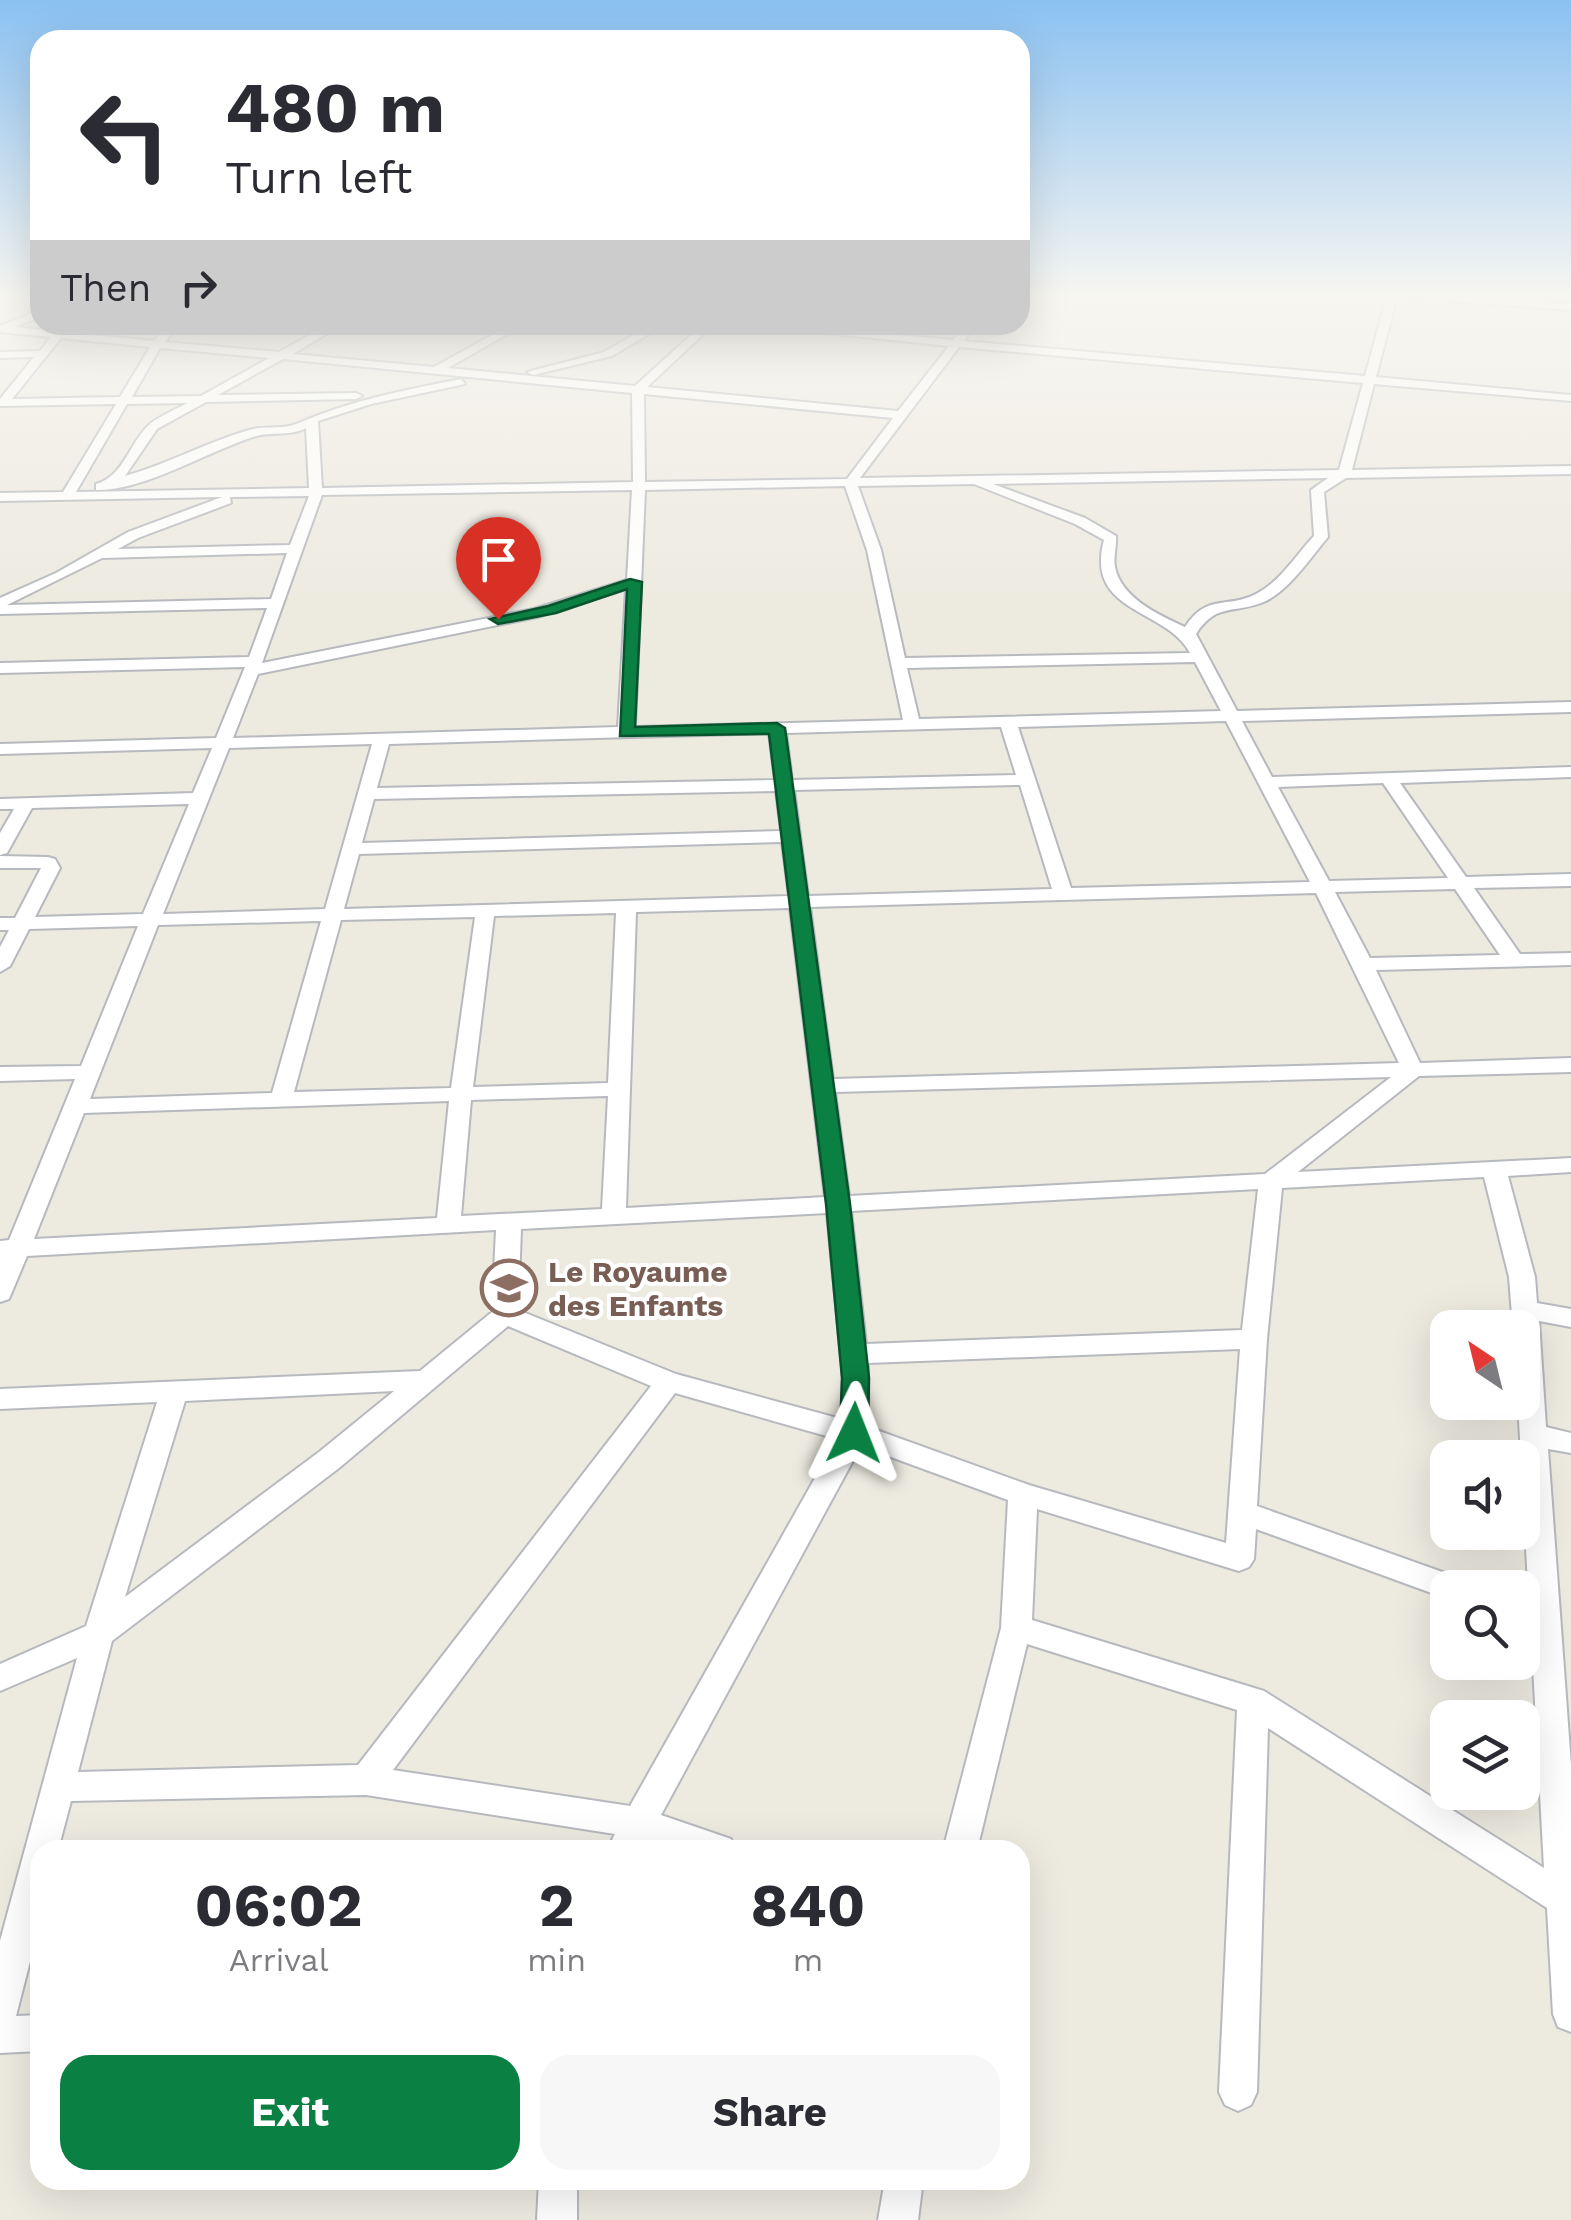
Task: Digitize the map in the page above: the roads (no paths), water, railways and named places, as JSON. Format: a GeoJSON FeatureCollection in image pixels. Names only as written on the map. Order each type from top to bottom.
{"type":"FeatureCollection","features":[{"type":"Feature","properties":{"kind":"street"},"geometry":{"type":"LineString","coordinates":[[68,495],[126,397]]}},
{"type":"Feature","properties":{"kind":"street"},"geometry":{"type":"LineString","coordinates":[[108,485],[153,427],[207,397]]}},
{"type":"Feature","properties":{"kind":"street"},"geometry":{"type":"LineString","coordinates":[[1,402],[332,397]]}},
{"type":"Feature","properties":{"kind":"street"},"geometry":{"type":"LineString","coordinates":[[0,511],[172,467],[254,432],[296,429],[312,419],[388,397]]}},
{"type":"Feature","properties":{"kind":"street"},"geometry":{"type":"LineString","coordinates":[[626,732],[640,487],[638,397]]}},
{"type":"Feature","properties":{"kind":"street"},"geometry":{"type":"LineString","coordinates":[[707,397],[900,415]]}},
{"type":"Feature","properties":{"kind":"street"},"geometry":{"type":"LineString","coordinates":[[850,483],[915,397]]}},
{"type":"Feature","properties":{"kind":"street"},"geometry":{"type":"LineString","coordinates":[[1188,634],[1200,613],[1222,604],[1262,598],[1321,537],[1317,490],[1345,474],[1366,397]]}},
{"type":"Feature","properties":{"kind":"street"},"geometry":{"type":"LineString","coordinates":[[0,1292],[9,1249],[92,1072],[254,666],[316,494],[312,419]]}},
{"type":"Feature","properties":{"kind":"street"},"geometry":{"type":"LineString","coordinates":[[0,497],[1571,470]]}},
{"type":"Feature","properties":{"kind":"street"},"geometry":{"type":"LineString","coordinates":[[978,480],[1029,506],[1096,528],[1111,539],[1105,553],[1113,586],[1153,619],[1188,634],[1363,964],[1413,1070]]}},
{"type":"Feature","properties":{"kind":"street"},"geometry":{"type":"LineString","coordinates":[[850,483],[874,550],[912,724]]}},
{"type":"Feature","properties":{"kind":"street"},"geometry":{"type":"LineString","coordinates":[[0,606],[133,535],[238,495]]}},
{"type":"Feature","properties":{"kind":"street"},"geometry":{"type":"LineString","coordinates":[[98,554],[296,549]]}},
{"type":"Feature","properties":{"kind":"street"},"geometry":{"type":"LineString","coordinates":[[0,668],[254,666],[537,613],[635,582]]}},
{"type":"Feature","properties":{"kind":"street"},"geometry":{"type":"LineString","coordinates":[[0,606],[276,603]]}},
{"type":"Feature","properties":{"kind":"street"},"geometry":{"type":"LineString","coordinates":[[898,663],[1200,657]]}},
{"type":"Feature","properties":{"kind":"street"},"geometry":{"type":"LineString","coordinates":[[0,749],[1571,707]]}},
{"type":"Feature","properties":{"kind":"street"},"geometry":{"type":"LineString","coordinates":[[1008,722],[1064,894]]}},
{"type":"Feature","properties":{"kind":"street"},"geometry":{"type":"LineString","coordinates":[[57,1787],[366,1780],[632,1836],[854,1433],[853,1354],[838,1204],[777,728]]}},
{"type":"Feature","properties":{"kind":"street"},"geometry":{"type":"LineString","coordinates":[[282,1100],[382,739]]}},
{"type":"Feature","properties":{"kind":"street"},"geometry":{"type":"LineString","coordinates":[[1266,782],[1571,772]]}},
{"type":"Feature","properties":{"kind":"street"},"geometry":{"type":"LineString","coordinates":[[1388,778],[1514,960]]}},
{"type":"Feature","properties":{"kind":"street"},"geometry":{"type":"LineString","coordinates":[[366,794],[1028,780]]}},
{"type":"Feature","properties":{"kind":"street"},"geometry":{"type":"LineString","coordinates":[[0,804],[200,798]]}},
{"type":"Feature","properties":{"kind":"street"},"geometry":{"type":"LineString","coordinates":[[0,849],[26,804]]}},
{"type":"Feature","properties":{"kind":"street"},"geometry":{"type":"LineString","coordinates":[[351,850],[790,836]]}},
{"type":"Feature","properties":{"kind":"street"},"geometry":{"type":"LineString","coordinates":[[0,862],[37,860],[51,868],[0,966]]}},
{"type":"Feature","properties":{"kind":"street"},"geometry":{"type":"LineString","coordinates":[[0,924],[1571,880]]}},
{"type":"Feature","properties":{"kind":"street"},"geometry":{"type":"LineString","coordinates":[[614,1216],[626,907]]}},
{"type":"Feature","properties":{"kind":"street"},"geometry":{"type":"LineString","coordinates":[[448,1225],[460,1093],[485,912]]}},
{"type":"Feature","properties":{"kind":"street"},"geometry":{"type":"LineString","coordinates":[[1363,964],[1571,959]]}},
{"type":"Feature","properties":{"kind":"street"},"geometry":{"type":"LineString","coordinates":[[822,1086],[1571,1066]]}},
{"type":"Feature","properties":{"kind":"street"},"geometry":{"type":"LineString","coordinates":[[506,1315],[669,1382],[854,1433],[1023,1494],[1238,1559],[1254,1339],[1271,1181],[1413,1070]]}},
{"type":"Feature","properties":{"kind":"street"},"geometry":{"type":"LineString","coordinates":[[0,1074],[92,1072]]}},
{"type":"Feature","properties":{"kind":"street"},"geometry":{"type":"LineString","coordinates":[[78,1106],[619,1089]]}},
{"type":"Feature","properties":{"kind":"street"},"geometry":{"type":"LineString","coordinates":[[9,1249],[1571,1165]]}},
{"type":"Feature","properties":{"kind":"street"},"geometry":{"type":"LineString","coordinates":[[1494,1169],[1522,1277],[1525,1310]]}},
{"type":"Feature","properties":{"kind":"street"},"geometry":{"type":"LineString","coordinates":[[0,1678],[99,1634],[329,1460],[506,1315],[508,1222]]}},
{"type":"Feature","properties":{"kind":"street"},"geometry":{"type":"LineString","coordinates":[[1540,1313],[1571,1318]]}},
{"type":"Feature","properties":{"kind":"street"},"geometry":{"type":"LineString","coordinates":[[853,1354],[1254,1339]]}},
{"type":"Feature","properties":{"kind":"street"},"geometry":{"type":"LineString","coordinates":[[0,1399],[426,1380]]}},
{"type":"Feature","properties":{"kind":"street"},"geometry":{"type":"LineString","coordinates":[[366,1780],[669,1382]]}},
{"type":"Feature","properties":{"kind":"street"},"geometry":{"type":"LineString","coordinates":[[43,1840],[99,1634],[174,1391]]}},
{"type":"Feature","properties":{"kind":"street"},"geometry":{"type":"LineString","coordinates":[[1532,1420],[1534,1570]]}},
{"type":"Feature","properties":{"kind":"street"},"geometry":{"type":"LineString","coordinates":[[1533,1435],[1571,1442]]}},
{"type":"Feature","properties":{"kind":"street"},"geometry":{"type":"LineString","coordinates":[[963,1840],[1016,1628],[1023,1494]]}},
{"type":"Feature","properties":{"kind":"street"},"geometry":{"type":"LineString","coordinates":[[1242,1512],[1430,1580]]}},
{"type":"Feature","properties":{"kind":"street"},"geometry":{"type":"LineString","coordinates":[[1016,1628],[1253,1701],[1564,1899]]}},
{"type":"Feature","properties":{"kind":"street"},"geometry":{"type":"LineString","coordinates":[[1540,1673],[1564,1899],[1571,2014]]}},
{"type":"Feature","properties":{"kind":"street"},"geometry":{"type":"LineString","coordinates":[[1238,2092],[1253,1701]]}},
{"type":"Feature","properties":{"kind":"street"},"geometry":{"type":"LineString","coordinates":[[0,2010],[30,1892]]}},
{"type":"Feature","properties":{"kind":"street"},"geometry":{"type":"LineString","coordinates":[[0,2035],[30,2034]]}},
{"type":"Feature","properties":{"kind":"street"},"geometry":{"type":"LineString","coordinates":[[557,2220],[558,2190]]}},
{"type":"Feature","properties":{"kind":"street"},"geometry":{"type":"LineString","coordinates":[[898,2220],[902,2190]]}},
{"type":"Feature","properties":{"kind":"place","name":"Le Royaume des Enfants"},"geometry":{"type":"Point","coordinates":[509,1288]}}]}
